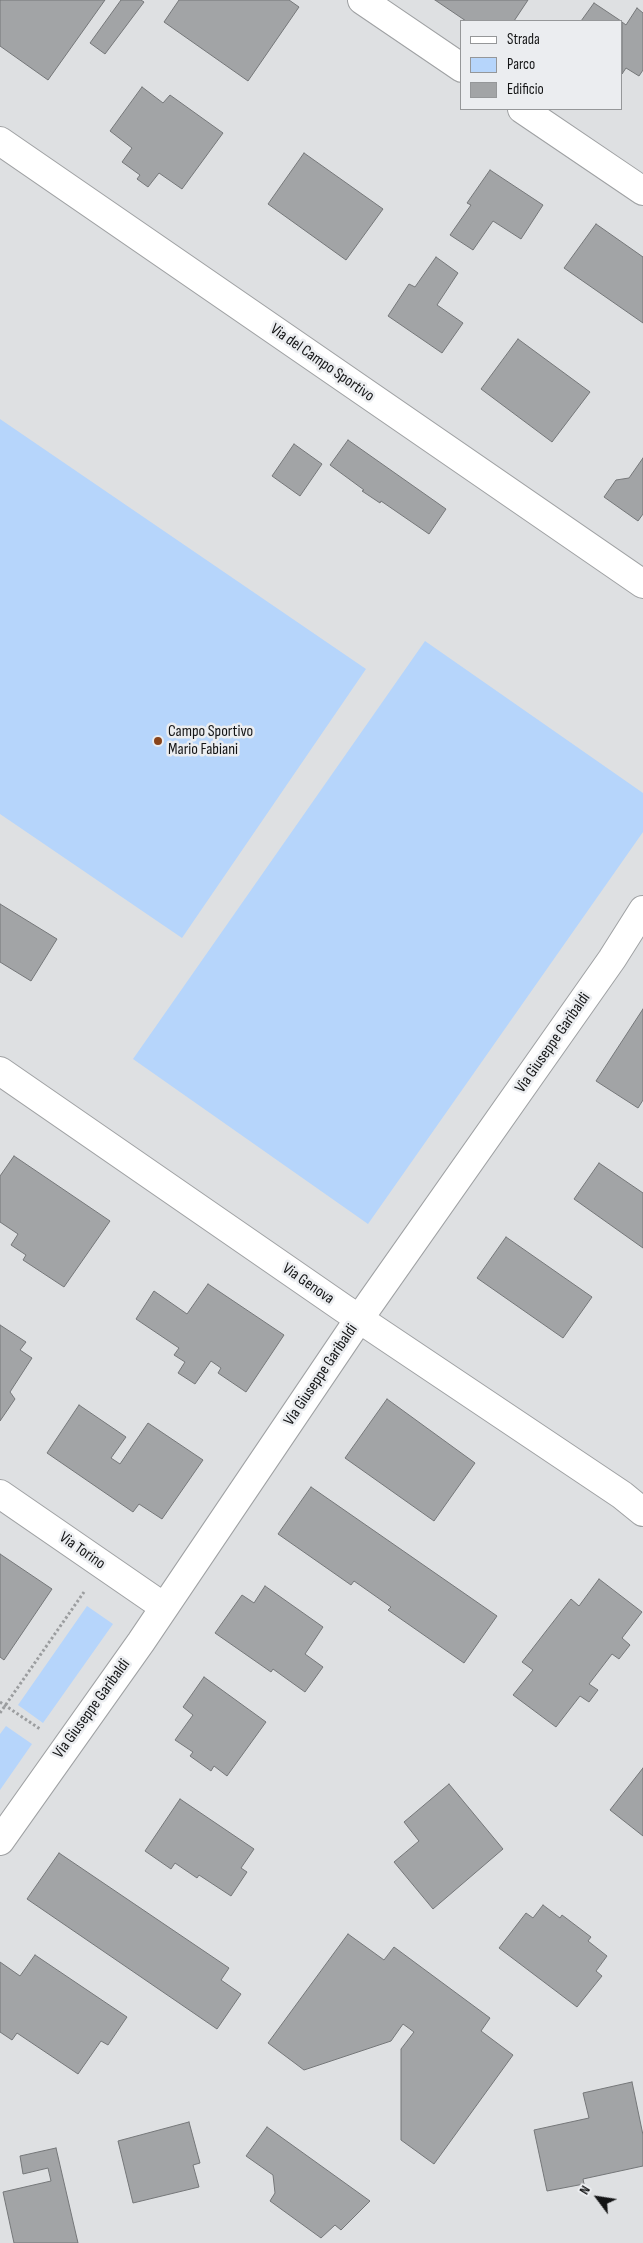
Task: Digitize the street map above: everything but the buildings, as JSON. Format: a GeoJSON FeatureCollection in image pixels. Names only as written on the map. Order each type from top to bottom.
{"type":"FeatureCollection","features":[{"type":"Feature","properties":{"kind":"street"},"geometry":{"type":"LineString","coordinates":[[362,0],[460,67]]}},
{"type":"Feature","properties":{"kind":"street"},"geometry":{"type":"LineString","coordinates":[[523,110],[643,191]]}},
{"type":"Feature","properties":{"kind":"street","name":"Via del Campo Sportivo"},"geometry":{"type":"LineString","coordinates":[[0,141],[643,584]]}},
{"type":"Feature","properties":{"kind":"street","name":"Via Giuseppe Garibaldi"},"geometry":{"type":"LineString","coordinates":[[0,1841],[164,1607],[359,1319],[612,958],[635,938],[643,910]]}},
{"type":"Feature","properties":{"kind":"street","name":"Via Genova"},"geometry":{"type":"LineString","coordinates":[[0,1071],[359,1319],[622,1495],[643,1512]]}},
{"type":"Feature","properties":{"kind":"street","name":"Via Torino"},"geometry":{"type":"LineString","coordinates":[[0,1494],[164,1607]]}},
{"type":"Feature","properties":{"kind":"path"},"geometry":{"type":"LineString","coordinates":[[0,1713],[103,1565]]}},
{"type":"Feature","properties":{"kind":"path"},"geometry":{"type":"LineString","coordinates":[[0,1702],[66,1745]]}},
{"type":"Feature","properties":{"kind":"green space","name":"Campo Sportivo Mario Fabiani"},"geometry":{"type":"Polygon","coordinates":[[[0,419],[366,669],[182,938],[0,814],[0,419]]]}},
{"type":"Feature","properties":{"kind":"green space"},"geometry":{"type":"Polygon","coordinates":[[[425,641],[643,793],[643,832],[368,1224],[133,1059],[425,641]]]}},
{"type":"Feature","properties":{"kind":"green space"},"geometry":{"type":"Polygon","coordinates":[[[87,1606],[113,1624],[43,1723],[18,1705],[87,1606]]]}},
{"type":"Feature","properties":{"kind":"green space"},"geometry":{"type":"Polygon","coordinates":[[[6,1726],[32,1744],[0,1790],[0,1734],[6,1726]]]}},
{"type":"Feature","properties":{"kind":"place","name":"Campo Sportivo Mario Fabiani"},"geometry":{"type":"Point","coordinates":[158,741]}}]}
